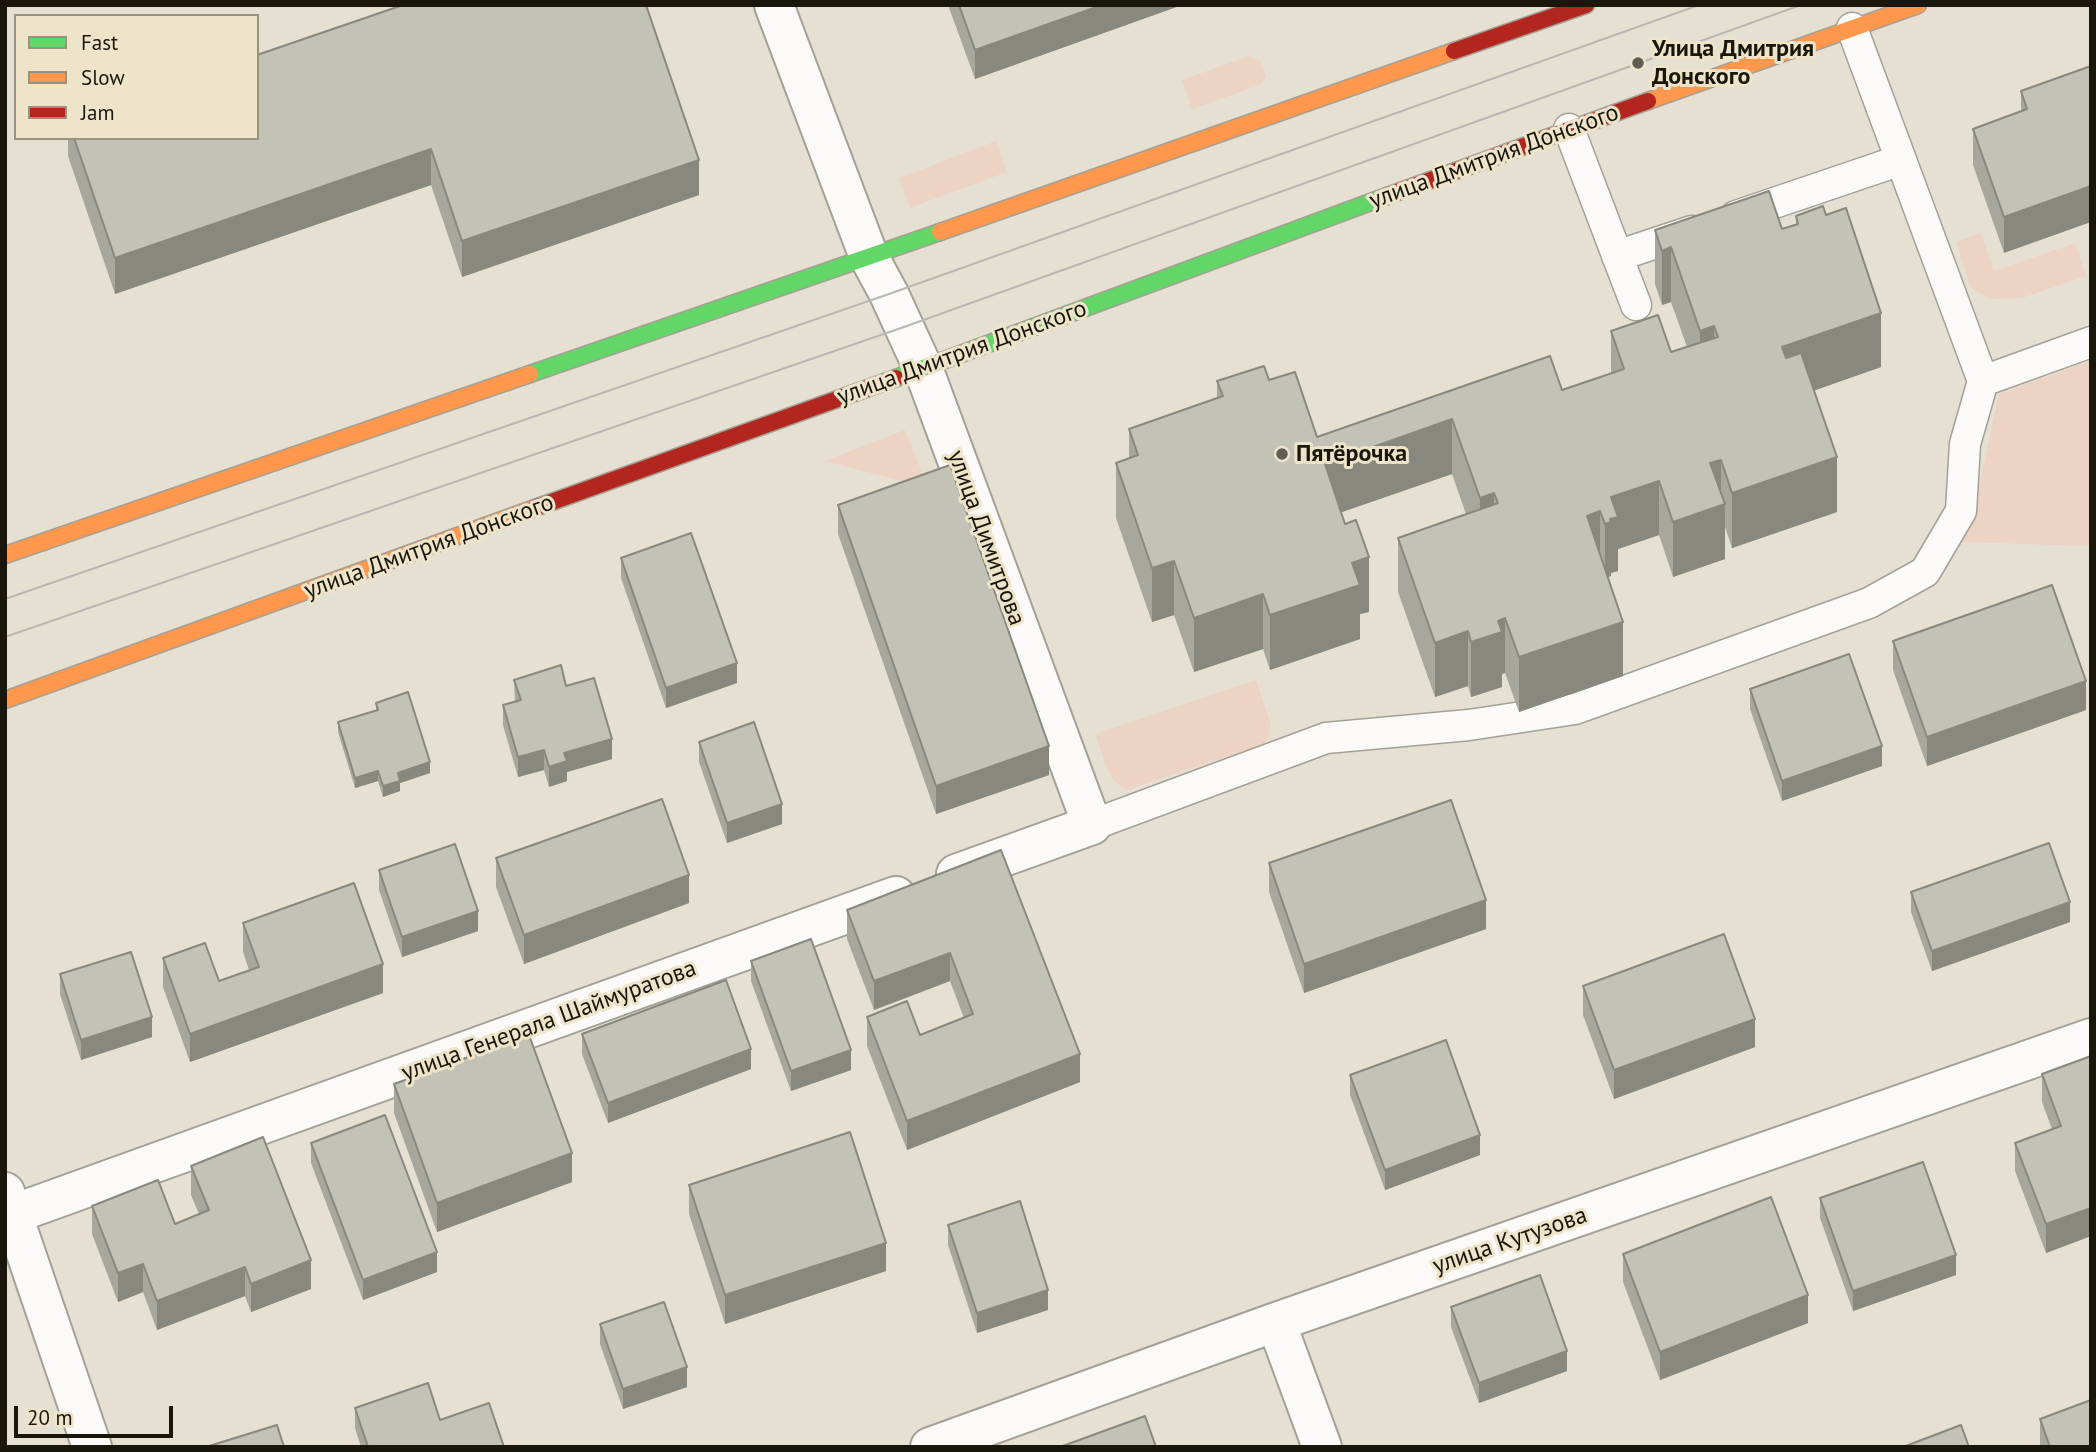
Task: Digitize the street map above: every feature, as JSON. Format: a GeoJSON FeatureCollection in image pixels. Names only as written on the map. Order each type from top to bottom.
{"type":"FeatureCollection","features":[{"type":"Feature","properties":{"kind":"street","name":"улица Димитрова"},"geometry":{"type":"LineString","coordinates":[[774,5],[869,257],[923,368],[1092,825]]}},
{"type":"Feature","properties":{"kind":"street"},"geometry":{"type":"LineString","coordinates":[[5,555],[869,257],[1520,16],[1586,5]]}},
{"type":"Feature","properties":{"kind":"street","name":"улица Дмитрия Донского"},"geometry":{"type":"LineString","coordinates":[[5,700],[923,368],[1569,129],[1918,5]]}},
{"type":"Feature","properties":{"kind":"street","name":"улица Генерала Шаймуратова"},"geometry":{"type":"LineString","coordinates":[[8,1207],[1092,825]]}},
{"type":"Feature","properties":{"kind":"street","name":"улица Кутузова"},"geometry":{"type":"LineString","coordinates":[[930,1447],[1276,1322],[2091,1038]]}},
{"type":"Feature","properties":{"kind":"street"},"geometry":{"type":"LineString","coordinates":[[8,1207],[92,1447]]}},
{"type":"Feature","properties":{"kind":"street"},"geometry":{"type":"LineString","coordinates":[[1276,1322],[1322,1447]]}},
{"type":"Feature","properties":{"kind":"lane"},"geometry":{"type":"LineString","coordinates":[[1092,825],[1326,738],[1469,726],[1575,709],[1869,603],[1924,572],[1961,511],[1965,444],[1983,381],[1852,28]]}},
{"type":"Feature","properties":{"kind":"lane"},"geometry":{"type":"LineString","coordinates":[[1569,129],[1636,305]]}},
{"type":"Feature","properties":{"kind":"lane"},"geometry":{"type":"LineString","coordinates":[[1617,257],[1901,160]]}},
{"type":"Feature","properties":{"kind":"lane"},"geometry":{"type":"LineString","coordinates":[[1983,381],[2091,342]]}},
{"type":"Feature","properties":{"kind":"shaded area"},"geometry":{"type":"Polygon","coordinates":[[[1249,56],[1261,61],[1266,77],[1260,85],[1192,109],[1182,80],[1249,56]]]}},
{"type":"Feature","properties":{"kind":"shaded area"},"geometry":{"type":"Polygon","coordinates":[[[996,141],[1007,172],[910,208],[899,178],[996,141]]]}},
{"type":"Feature","properties":{"kind":"shaded area"},"geometry":{"type":"Polygon","coordinates":[[[1981,233],[1994,271],[2075,243],[2086,276],[2022,298],[1991,299],[1971,288],[1956,242],[1981,233]]]}},
{"type":"Feature","properties":{"kind":"shaded area"},"geometry":{"type":"Polygon","coordinates":[[[2091,361],[2091,546],[1960,542],[1973,515],[1999,394],[2091,361]]]}},
{"type":"Feature","properties":{"kind":"shaded area"},"geometry":{"type":"Polygon","coordinates":[[[905,430],[928,488],[825,461],[905,430]]]}},
{"type":"Feature","properties":{"kind":"shaded area"},"geometry":{"type":"Polygon","coordinates":[[[1256,680],[1270,722],[1270,734],[1264,744],[1127,790],[1114,780],[1103,758],[1096,734],[1256,680]]]}},
{"type":"Feature","properties":{"kind":"building"},"geometry":{"type":"Polygon","coordinates":[[[403,5],[646,5],[699,160],[462,241],[431,149],[115,258],[75,140],[259,140],[259,54],[403,5]]]}},
{"type":"Feature","properties":{"kind":"building"},"geometry":{"type":"Polygon","coordinates":[[[959,5],[1102,5],[975,50],[959,5]]]}},
{"type":"Feature","properties":{"kind":"building"},"geometry":{"type":"Polygon","coordinates":[[[2091,66],[2091,186],[2004,217],[1973,129],[2027,109],[2021,91],[2091,66]]]}},
{"type":"Feature","properties":{"kind":"building"},"geometry":{"type":"Polygon","coordinates":[[[1769,191],[1782,229],[1798,224],[1796,216],[1823,206],[1826,215],[1846,208],[1881,313],[1782,347],[1786,358],[1801,353],[1837,457],[1732,493],[1721,460],[1710,463],[1725,504],[1673,522],[1659,481],[1611,497],[1618,517],[1605,524],[1600,511],[1587,516],[1623,622],[1519,657],[1505,618],[1498,621],[1502,632],[1471,642],[1468,631],[1435,643],[1398,538],[1498,503],[1494,493],[1480,498],[1452,419],[1325,464],[1345,524],[1356,520],[1369,557],[1352,563],[1360,585],[1270,615],[1263,594],[1194,618],[1174,561],[1152,568],[1116,463],[1138,455],[1129,429],[1223,396],[1217,381],[1264,366],[1269,380],[1295,372],[1317,437],[1550,356],[1562,390],[1624,369],[1611,331],[1658,315],[1671,352],[1718,337],[1714,326],[1700,331],[1671,247],[1662,251],[1655,230],[1769,191]]]}},
{"type":"Feature","properties":{"kind":"building"},"geometry":{"type":"Polygon","coordinates":[[[950,465],[1049,746],[936,786],[838,505],[950,465]]]}},
{"type":"Feature","properties":{"kind":"building"},"geometry":{"type":"Polygon","coordinates":[[[691,533],[737,663],[666,688],[621,558],[691,533]]]}},
{"type":"Feature","properties":{"kind":"building"},"geometry":{"type":"Polygon","coordinates":[[[2052,585],[2086,681],[1927,737],[1893,641],[2052,585]]]}},
{"type":"Feature","properties":{"kind":"building"},"geometry":{"type":"Polygon","coordinates":[[[1849,654],[1882,746],[1782,781],[1750,689],[1849,654]]]}},
{"type":"Feature","properties":{"kind":"building"},"geometry":{"type":"Polygon","coordinates":[[[561,665],[566,686],[594,678],[612,739],[564,753],[567,761],[549,767],[544,750],[518,757],[503,705],[521,700],[514,680],[561,665]]]}},
{"type":"Feature","properties":{"kind":"building"},"geometry":{"type":"Polygon","coordinates":[[[408,692],[430,762],[398,773],[400,781],[383,786],[378,771],[355,778],[338,722],[378,710],[376,703],[408,692]]]}},
{"type":"Feature","properties":{"kind":"building"},"geometry":{"type":"Polygon","coordinates":[[[754,722],[782,804],[727,823],[699,742],[754,722]]]}},
{"type":"Feature","properties":{"kind":"building"},"geometry":{"type":"Polygon","coordinates":[[[662,799],[689,875],[524,935],[496,858],[662,799]]]}},
{"type":"Feature","properties":{"kind":"building"},"geometry":{"type":"Polygon","coordinates":[[[1451,800],[1486,900],[1304,964],[1269,863],[1451,800]]]}},
{"type":"Feature","properties":{"kind":"building"},"geometry":{"type":"Polygon","coordinates":[[[2049,843],[2070,902],[1932,951],[1911,892],[2049,843]]]}},
{"type":"Feature","properties":{"kind":"building"},"geometry":{"type":"Polygon","coordinates":[[[455,844],[478,911],[402,937],[379,870],[455,844]]]}},
{"type":"Feature","properties":{"kind":"building"},"geometry":{"type":"Polygon","coordinates":[[[1001,850],[1080,1054],[907,1121],[867,1017],[907,1001],[920,1035],[973,1014],[950,953],[874,981],[847,910],[1001,850]]]}},
{"type":"Feature","properties":{"kind":"building"},"geometry":{"type":"Polygon","coordinates":[[[354,883],[383,964],[190,1034],[163,958],[205,943],[219,981],[259,967],[243,923],[354,883]]]}},
{"type":"Feature","properties":{"kind":"building"},"geometry":{"type":"Polygon","coordinates":[[[1724,934],[1755,1019],[1614,1070],[1583,986],[1724,934]]]}},
{"type":"Feature","properties":{"kind":"building"},"geometry":{"type":"Polygon","coordinates":[[[811,939],[851,1050],[791,1071],[751,961],[811,939]]]}},
{"type":"Feature","properties":{"kind":"building"},"geometry":{"type":"Polygon","coordinates":[[[131,952],[152,1017],[81,1040],[60,974],[131,952]]]}},
{"type":"Feature","properties":{"kind":"building"},"geometry":{"type":"Polygon","coordinates":[[[726,980],[751,1049],[608,1103],[582,1034],[726,980]]]}},
{"type":"Feature","properties":{"kind":"building"},"geometry":{"type":"Polygon","coordinates":[[[529,1035],[572,1153],[437,1203],[394,1084],[529,1035]]]}},
{"type":"Feature","properties":{"kind":"building"},"geometry":{"type":"Polygon","coordinates":[[[1446,1040],[1480,1135],[1385,1170],[1350,1075],[1446,1040]]]}},
{"type":"Feature","properties":{"kind":"building"},"geometry":{"type":"Polygon","coordinates":[[[2091,1056],[2091,1208],[2046,1224],[2015,1143],[2061,1126],[2042,1074],[2091,1056]]]}},
{"type":"Feature","properties":{"kind":"building"},"geometry":{"type":"Polygon","coordinates":[[[385,1115],[437,1252],[363,1280],[311,1143],[385,1115]]]}},
{"type":"Feature","properties":{"kind":"building"},"geometry":{"type":"Polygon","coordinates":[[[850,1132],[886,1243],[725,1295],[689,1185],[850,1132]]]}},
{"type":"Feature","properties":{"kind":"building"},"geometry":{"type":"Polygon","coordinates":[[[263,1137],[311,1260],[251,1284],[245,1267],[157,1301],[143,1264],[118,1273],[92,1206],[158,1180],[175,1224],[209,1210],[191,1166],[263,1137]]]}},
{"type":"Feature","properties":{"kind":"building"},"geometry":{"type":"Polygon","coordinates":[[[1923,1162],[1956,1255],[1853,1291],[1820,1198],[1923,1162]]]}},
{"type":"Feature","properties":{"kind":"building"},"geometry":{"type":"Polygon","coordinates":[[[1771,1197],[1808,1295],[1660,1352],[1623,1254],[1771,1197]]]}},
{"type":"Feature","properties":{"kind":"building"},"geometry":{"type":"Polygon","coordinates":[[[1020,1201],[1048,1290],[977,1313],[948,1225],[1020,1201]]]}},
{"type":"Feature","properties":{"kind":"building"},"geometry":{"type":"Polygon","coordinates":[[[1540,1275],[1567,1351],[1479,1383],[1451,1307],[1540,1275]]]}},
{"type":"Feature","properties":{"kind":"building"},"geometry":{"type":"Polygon","coordinates":[[[664,1302],[687,1367],[623,1389],[600,1324],[664,1302]]]}},
{"type":"Feature","properties":{"kind":"building"},"geometry":{"type":"Polygon","coordinates":[[[428,1383],[440,1420],[489,1403],[504,1447],[368,1447],[355,1408],[428,1383]]]}},
{"type":"Feature","properties":{"kind":"building"},"geometry":{"type":"Polygon","coordinates":[[[2091,1400],[2091,1447],[2050,1447],[2040,1419],[2091,1400]]]}},
{"type":"Feature","properties":{"kind":"building"},"geometry":{"type":"Polygon","coordinates":[[[1145,1416],[1156,1447],[1060,1447],[1145,1416]]]}},
{"type":"Feature","properties":{"kind":"building"},"geometry":{"type":"Polygon","coordinates":[[[277,1425],[284,1447],[209,1446],[277,1425]]]}},
{"type":"Feature","properties":{"kind":"building"},"geometry":{"type":"Polygon","coordinates":[[[1961,1425],[1969,1447],[1903,1447],[1961,1425]]]}},
{"type":"Feature","properties":{"kind":"tram line"},"geometry":{"type":"LineString","coordinates":[[5,599],[889,294],[1699,5]]}},
{"type":"Feature","properties":{"kind":"tram line"},"geometry":{"type":"LineString","coordinates":[[5,637],[904,327],[1801,5]]}},
{"type":"Feature","properties":{"kind":"traffic: fast"},"geometry":{"type":"LineString","coordinates":[[896,378],[1387,196]]}},
{"type":"Feature","properties":{"kind":"traffic: fast"},"geometry":{"type":"LineString","coordinates":[[530,374],[940,232]]}},
{"type":"Feature","properties":{"kind":"traffic: slow"},"geometry":{"type":"LineString","coordinates":[[1648,101],[1918,5]]}},
{"type":"Feature","properties":{"kind":"traffic: slow"},"geometry":{"type":"LineString","coordinates":[[940,232],[1454,51]]}},
{"type":"Feature","properties":{"kind":"traffic: slow"},"geometry":{"type":"LineString","coordinates":[[5,555],[530,374]]}},
{"type":"Feature","properties":{"kind":"traffic: slow"},"geometry":{"type":"LineString","coordinates":[[5,700],[535,508]]}},
{"type":"Feature","properties":{"kind":"traffic: jam"},"geometry":{"type":"LineString","coordinates":[[1454,51],[1586,5]]}},
{"type":"Feature","properties":{"kind":"traffic: jam"},"geometry":{"type":"LineString","coordinates":[[1387,196],[1648,101]]}},
{"type":"Feature","properties":{"kind":"traffic: jam"},"geometry":{"type":"LineString","coordinates":[[535,508],[896,378]]}},
{"type":"Feature","properties":{"kind":"place","name":"Улица Дмитрия Донского"},"geometry":{"type":"Point","coordinates":[1638,63]}},
{"type":"Feature","properties":{"kind":"place","name":"Пятёрочка"},"geometry":{"type":"Point","coordinates":[1282,454]}}]}
